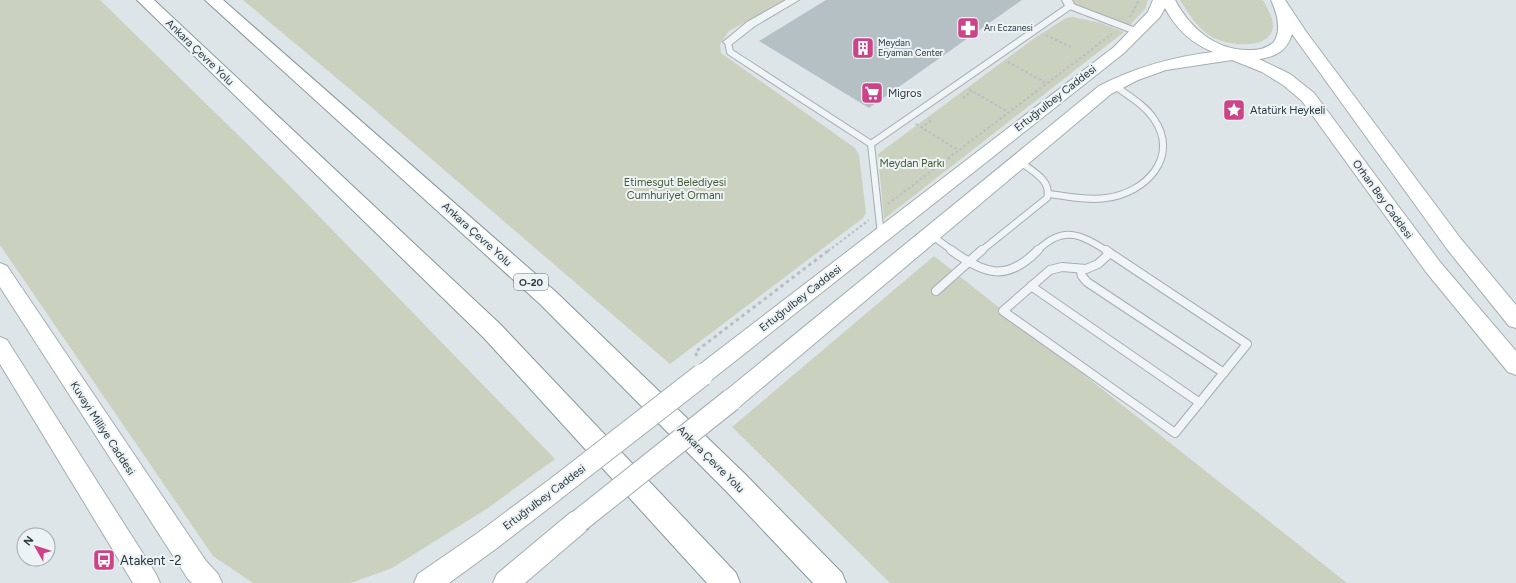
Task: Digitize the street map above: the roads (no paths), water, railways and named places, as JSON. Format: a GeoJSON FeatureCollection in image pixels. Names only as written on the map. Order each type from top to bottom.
{"type":"FeatureCollection","features":[{"type":"Feature","properties":{"kind":"highway","name":"Ankara Çevre Yolu"},"geometry":{"type":"LineString","coordinates":[[145,0],[492,331],[726,583]]}},
{"type":"Feature","properties":{"kind":"highway","name":"Ankara Çevre Yolu"},"geometry":{"type":"LineString","coordinates":[[213,0],[548,298],[736,483],[832,583]]}},
{"type":"Feature","properties":{"kind":"main road","name":"Ertuğrulbey Caddesi"},"geometry":{"type":"LineString","coordinates":[[427,583],[488,540],[554,490],[700,368],[881,235],[1119,50],[1130,29],[1155,14],[1160,0]]}},
{"type":"Feature","properties":{"kind":"main road","name":"Orhan Bey Caddesi"},"geometry":{"type":"LineString","coordinates":[[1168,0],[1174,13],[1186,29],[1206,43],[1268,69],[1287,80],[1308,97],[1433,267],[1516,366]]}},
{"type":"Feature","properties":{"kind":"main road"},"geometry":{"type":"LineString","coordinates":[[506,583],[580,521],[731,400],[1106,90],[1141,73],[1178,62],[1233,55],[1261,54],[1274,50],[1284,38],[1286,28],[1278,1]]}},
{"type":"Feature","properties":{"kind":"main road"},"geometry":{"type":"LineString","coordinates":[[1278,1],[1300,35],[1454,244],[1516,320]]}},
{"type":"Feature","properties":{"kind":"main road","name":"Kuvayi Milliye Caddesi"},"geometry":{"type":"LineString","coordinates":[[0,270],[197,570],[209,583]]}},
{"type":"Feature","properties":{"kind":"main road"},"geometry":{"type":"LineString","coordinates":[[0,346],[148,583]]}},
{"type":"Feature","properties":{"kind":"street"},"geometry":{"type":"LineString","coordinates":[[728,42],[753,23],[794,0]]}},
{"type":"Feature","properties":{"kind":"lane"},"geometry":{"type":"LineString","coordinates":[[871,144],[1036,30],[1068,3],[1130,29]]}},
{"type":"Feature","properties":{"kind":"lane"},"geometry":{"type":"LineString","coordinates":[[728,42],[730,52],[871,144]]}},
{"type":"Feature","properties":{"kind":"lane"},"geometry":{"type":"LineString","coordinates":[[1048,194],[1094,199],[1119,195],[1140,186],[1157,170],[1161,161],[1163,145],[1163,139],[1158,124],[1147,110],[1114,85]]}},
{"type":"Feature","properties":{"kind":"lane"},"geometry":{"type":"LineString","coordinates":[[871,144],[881,235]]}},
{"type":"Feature","properties":{"kind":"lane"},"geometry":{"type":"LineString","coordinates":[[936,291],[968,262],[1043,201],[1048,194],[1048,186],[1046,182],[1019,161]]}},
{"type":"Feature","properties":{"kind":"lane"},"geometry":{"type":"LineString","coordinates":[[930,235],[968,262],[992,272],[1011,272],[1024,265],[1053,239],[1070,234],[1086,239],[1110,253],[1247,344],[1175,433],[1003,311],[1050,270],[1062,267],[1080,269],[1093,267],[1110,253]]}},
{"type":"Feature","properties":{"kind":"lane"},"geometry":{"type":"LineString","coordinates":[[1080,269],[1082,276],[1087,282],[1224,373]]}},
{"type":"Feature","properties":{"kind":"lane"},"geometry":{"type":"LineString","coordinates":[[1031,286],[1200,403]]}},
{"type":"Feature","properties":{"kind":"place","name":"Arı Eczanesi"},"geometry":{"type":"Point","coordinates":[968,28]}},
{"type":"Feature","properties":{"kind":"place","name":"Meydan Eryaman Center"},"geometry":{"type":"Point","coordinates":[863,48]}},
{"type":"Feature","properties":{"kind":"place","name":"Migros"},"geometry":{"type":"Point","coordinates":[872,93]}},
{"type":"Feature","properties":{"kind":"place","name":"Atatürk Heykeli"},"geometry":{"type":"Point","coordinates":[1234,110]}},
{"type":"Feature","properties":{"kind":"place","name":"Atakent -2"},"geometry":{"type":"Point","coordinates":[104,560]}},
{"type":"Feature","properties":{"kind":"park label","name":"Meydan Parkı"},"geometry":{"type":"Point","coordinates":[912,163]}},
{"type":"Feature","properties":{"kind":"park label","name":"Etimesgut Belediyesi Cumhuriyet Ormanı"},"geometry":{"type":"Point","coordinates":[675,188]}}]}
